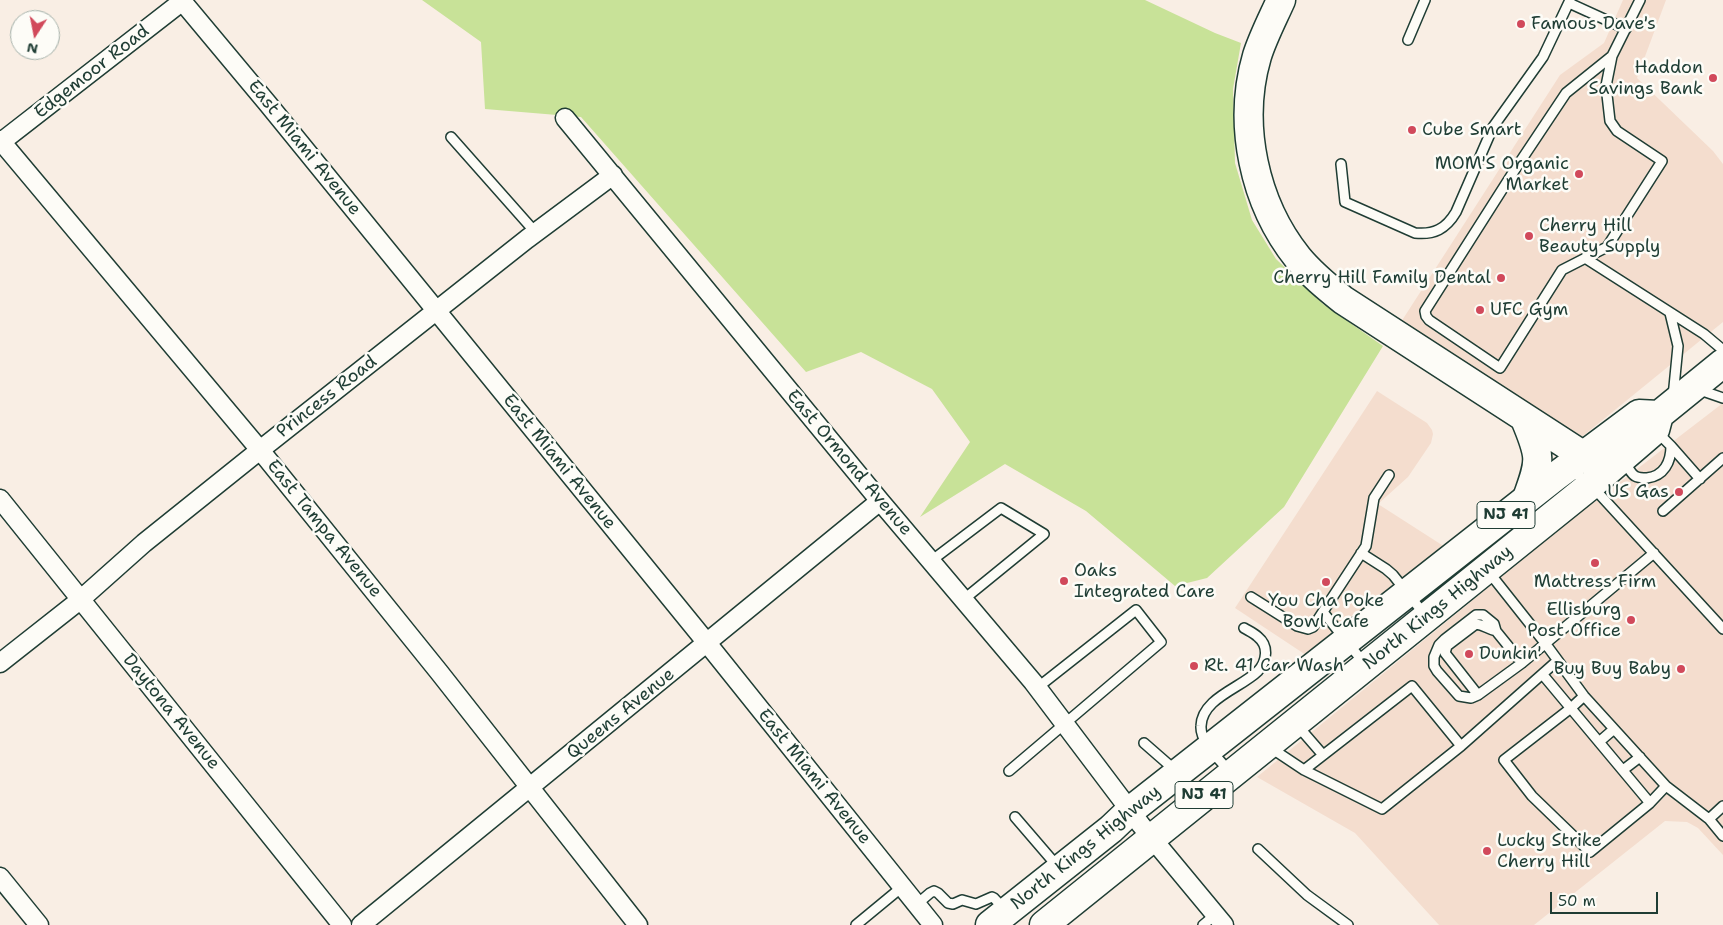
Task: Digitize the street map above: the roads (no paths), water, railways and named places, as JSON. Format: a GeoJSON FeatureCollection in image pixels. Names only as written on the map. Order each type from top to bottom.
{"type":"FeatureCollection","features":[{"type":"Feature","properties":{"kind":"main road"},"geometry":{"type":"LineString","coordinates":[[1281,0],[1257,56],[1252,76],[1249,126],[1255,170],[1262,192],[1279,229],[1299,259],[1343,300],[1584,456],[1604,463],[1620,460]]}},
{"type":"Feature","properties":{"kind":"main road","name":"North Kings Highway"},"geometry":{"type":"LineString","coordinates":[[1044,925],[1591,485],[1670,417],[1723,363]]}},
{"type":"Feature","properties":{"kind":"main road","name":"North Kings Highway"},"geometry":{"type":"LineString","coordinates":[[998,919],[1111,829],[1131,810],[1556,476],[1639,414],[1670,417]]}},
{"type":"Feature","properties":{"kind":"main road"},"geometry":{"type":"LineString","coordinates":[[1525,419],[1536,446],[1538,464],[1527,498]]}},
{"type":"Feature","properties":{"kind":"street","name":"Edgemoor Road"},"geometry":{"type":"LineString","coordinates":[[1,142],[183,1]]}},
{"type":"Feature","properties":{"kind":"street","name":"East Miami Avenue"},"geometry":{"type":"LineString","coordinates":[[183,1],[707,643],[933,925]]}},
{"type":"Feature","properties":{"kind":"street","name":"East Ormond Avenue"},"geometry":{"type":"LineString","coordinates":[[564,118],[1037,688],[1152,837],[1214,922]]}},
{"type":"Feature","properties":{"kind":"street","name":"East Tampa Avenue"},"geometry":{"type":"LineString","coordinates":[[1,142],[260,450],[439,672],[638,925]]}},
{"type":"Feature","properties":{"kind":"street","name":"Princess Road"},"geometry":{"type":"LineString","coordinates":[[0,663],[80,600],[144,543],[260,450],[436,310],[613,175]]}},
{"type":"Feature","properties":{"kind":"street","name":"Daytona Avenue"},"geometry":{"type":"LineString","coordinates":[[0,500],[342,925]]}},
{"type":"Feature","properties":{"kind":"street","name":"Queens Avenue"},"geometry":{"type":"LineString","coordinates":[[361,925],[880,501]]}},
{"type":"Feature","properties":{"kind":"street"},"geometry":{"type":"LineString","coordinates":[[0,877],[39,925]]}},
{"type":"Feature","properties":{"kind":"lane"},"geometry":{"type":"LineString","coordinates":[[1408,40],[1426,0]]}},
{"type":"Feature","properties":{"kind":"lane"},"geometry":{"type":"LineString","coordinates":[[1612,56],[1566,93],[1425,310],[1429,320],[1500,368],[1562,270],[1607,247],[1662,161],[1612,127],[1610,121],[1606,86],[1612,56],[1640,0]]}},
{"type":"Feature","properties":{"kind":"lane"},"geometry":{"type":"LineString","coordinates":[[1340,164],[1345,202],[1415,233],[1435,232],[1443,228],[1456,212],[1493,127],[1543,57],[1569,2],[1626,29]]}},
{"type":"Feature","properties":{"kind":"lane"},"geometry":{"type":"LineString","coordinates":[[452,137],[536,233]]}},
{"type":"Feature","properties":{"kind":"lane"},"geometry":{"type":"LineString","coordinates":[[1586,258],[1704,334],[1723,350]]}},
{"type":"Feature","properties":{"kind":"lane"},"geometry":{"type":"LineString","coordinates":[[1620,460],[1636,476],[1645,478],[1654,477],[1668,465],[1671,456],[1670,417],[1678,346],[1670,313]]}},
{"type":"Feature","properties":{"kind":"lane"},"geometry":{"type":"LineString","coordinates":[[1670,417],[1723,398]]}},
{"type":"Feature","properties":{"kind":"lane"},"geometry":{"type":"LineString","coordinates":[[1670,417],[1700,479]]}},
{"type":"Feature","properties":{"kind":"lane"},"geometry":{"type":"LineString","coordinates":[[1663,511],[1723,458]]}},
{"type":"Feature","properties":{"kind":"lane"},"geometry":{"type":"LineString","coordinates":[[1556,476],[1572,472],[1591,485],[1723,629]]}},
{"type":"Feature","properties":{"kind":"lane"},"geometry":{"type":"LineString","coordinates":[[1251,597],[1302,628],[1313,627],[1366,546],[1374,498],[1389,475]]}},
{"type":"Feature","properties":{"kind":"lane"},"geometry":{"type":"LineString","coordinates":[[931,561],[1001,508],[1044,534],[963,600]]}},
{"type":"Feature","properties":{"kind":"lane"},"geometry":{"type":"LineString","coordinates":[[1362,553],[1386,569],[1408,593],[1426,617]]}},
{"type":"Feature","properties":{"kind":"lane"},"geometry":{"type":"LineString","coordinates":[[1522,663],[1496,631],[1494,624],[1483,615],[1476,615],[1439,645],[1434,657],[1434,666],[1437,671],[1459,696],[1471,698],[1478,695],[1522,663],[1654,553]]}},
{"type":"Feature","properties":{"kind":"lane"},"geometry":{"type":"LineString","coordinates":[[1486,569],[1545,643],[1584,696],[1666,786],[1708,819],[1723,836]]}},
{"type":"Feature","properties":{"kind":"lane"},"geometry":{"type":"LineString","coordinates":[[1009,771],[1066,725],[1161,642],[1136,610],[1037,688]]}},
{"type":"Feature","properties":{"kind":"lane"},"geometry":{"type":"LineString","coordinates":[[1323,612],[1366,666]]}},
{"type":"Feature","properties":{"kind":"lane"},"geometry":{"type":"LineString","coordinates":[[1478,695],[1445,653],[1447,646],[1476,624],[1496,631]]}},
{"type":"Feature","properties":{"kind":"lane"},"geometry":{"type":"LineString","coordinates":[[1231,774],[1210,748],[1203,736],[1201,727],[1203,715],[1218,698],[1258,671],[1266,652],[1264,644],[1258,637],[1244,628]]}},
{"type":"Feature","properties":{"kind":"lane"},"geometry":{"type":"LineString","coordinates":[[1267,745],[1304,770],[1382,809],[1461,746],[1558,662]]}},
{"type":"Feature","properties":{"kind":"lane"},"geometry":{"type":"LineString","coordinates":[[1543,675],[1650,803]]}},
{"type":"Feature","properties":{"kind":"lane"},"geometry":{"type":"LineString","coordinates":[[1304,770],[1412,686],[1461,746]]}},
{"type":"Feature","properties":{"kind":"lane"},"geometry":{"type":"LineString","coordinates":[[1584,696],[1504,760],[1532,796],[1590,852],[1650,803],[1666,786]]}},
{"type":"Feature","properties":{"kind":"lane"},"geometry":{"type":"LineString","coordinates":[[1294,722],[1323,755]]}},
{"type":"Feature","properties":{"kind":"lane"},"geometry":{"type":"LineString","coordinates":[[1599,742],[1614,729]]}},
{"type":"Feature","properties":{"kind":"lane"},"geometry":{"type":"LineString","coordinates":[[1144,743],[1178,773]]}},
{"type":"Feature","properties":{"kind":"lane"},"geometry":{"type":"LineString","coordinates":[[1623,770],[1640,757]]}},
{"type":"Feature","properties":{"kind":"lane"},"geometry":{"type":"LineString","coordinates":[[1708,819],[1723,806]]}},
{"type":"Feature","properties":{"kind":"lane"},"geometry":{"type":"LineString","coordinates":[[1014,816],[1060,869]]}},
{"type":"Feature","properties":{"kind":"lane"},"geometry":{"type":"LineString","coordinates":[[1258,848],[1307,895],[1348,925]]}},
{"type":"Feature","properties":{"kind":"lane"},"geometry":{"type":"LineString","coordinates":[[856,925],[902,886]]}},
{"type":"Feature","properties":{"kind":"lane"},"geometry":{"type":"LineString","coordinates":[[916,905],[934,891],[948,903],[953,904],[962,900],[976,904],[989,897],[994,898],[998,919]]}},
{"type":"Feature","properties":{"kind":"place","name":"Famous Dave's"},"geometry":{"type":"Point","coordinates":[1521,24]}},
{"type":"Feature","properties":{"kind":"place","name":"Haddon Savings Bank"},"geometry":{"type":"Point","coordinates":[1713,78]}},
{"type":"Feature","properties":{"kind":"place","name":"Cube Smart"},"geometry":{"type":"Point","coordinates":[1412,130]}},
{"type":"Feature","properties":{"kind":"place","name":"MOM'S Organic Market"},"geometry":{"type":"Point","coordinates":[1579,174]}},
{"type":"Feature","properties":{"kind":"place","name":"Cherry Hill Beauty Supply"},"geometry":{"type":"Point","coordinates":[1529,236]}},
{"type":"Feature","properties":{"kind":"place","name":"Cherry Hill Family Dental"},"geometry":{"type":"Point","coordinates":[1501,278]}},
{"type":"Feature","properties":{"kind":"place","name":"UFC Gym"},"geometry":{"type":"Point","coordinates":[1480,310]}},
{"type":"Feature","properties":{"kind":"place","name":"US Gas"},"geometry":{"type":"Point","coordinates":[1679,492]}},
{"type":"Feature","properties":{"kind":"place","name":"Mattress Firm"},"geometry":{"type":"Point","coordinates":[1595,563]}},
{"type":"Feature","properties":{"kind":"place","name":"Oaks Integrated Care"},"geometry":{"type":"Point","coordinates":[1064,581]}},
{"type":"Feature","properties":{"kind":"place","name":"You Cha Poke Bowl Cafe"},"geometry":{"type":"Point","coordinates":[1326,582]}},
{"type":"Feature","properties":{"kind":"place","name":"Ellisburg Post Office"},"geometry":{"type":"Point","coordinates":[1631,620]}},
{"type":"Feature","properties":{"kind":"place","name":"Dunkin'"},"geometry":{"type":"Point","coordinates":[1469,654]}},
{"type":"Feature","properties":{"kind":"place","name":"Rt. 41 Car Wash"},"geometry":{"type":"Point","coordinates":[1194,666]}},
{"type":"Feature","properties":{"kind":"place","name":"Buy Buy Baby"},"geometry":{"type":"Point","coordinates":[1681,669]}},
{"type":"Feature","properties":{"kind":"place","name":"Lucky Strike Cherry Hill"},"geometry":{"type":"Point","coordinates":[1487,851]}}]}
